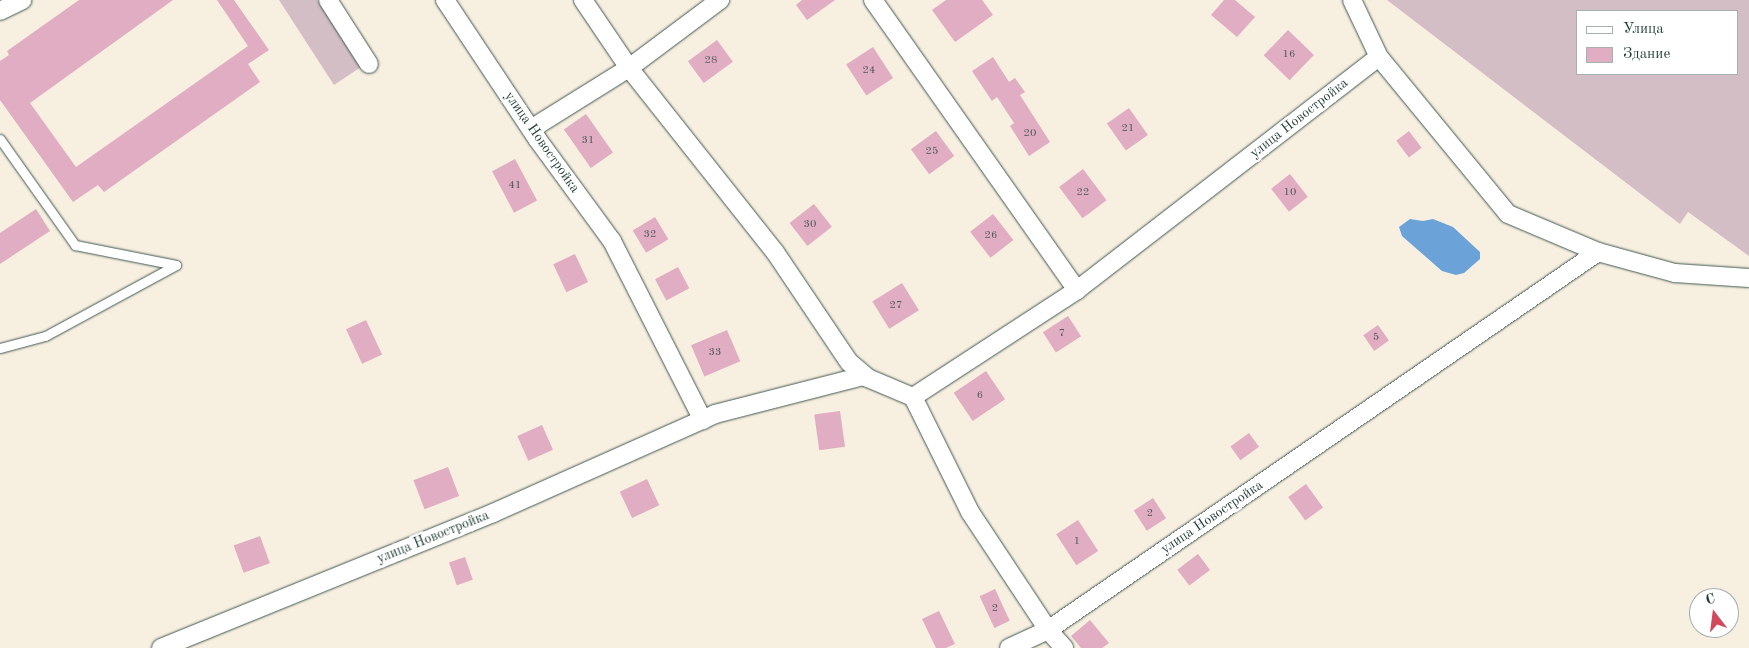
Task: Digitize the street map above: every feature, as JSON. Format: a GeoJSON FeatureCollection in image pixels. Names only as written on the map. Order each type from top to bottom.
{"type":"FeatureCollection","features":[{"type":"Feature","properties":{"kind":"street"},"geometry":{"type":"LineString","coordinates":[[3,7],[23,0]]}},
{"type":"Feature","properties":{"kind":"street"},"geometry":{"type":"LineString","coordinates":[[328,0],[369,64]]}},
{"type":"Feature","properties":{"kind":"street","name":"улица Новостройка"},"geometry":{"type":"LineString","coordinates":[[445,0],[531,130],[612,241],[703,420]]}},
{"type":"Feature","properties":{"kind":"street","name":"улица Новостройка"},"geometry":{"type":"LineString","coordinates":[[583,0],[629,68],[775,252],[849,362],[868,378]]}},
{"type":"Feature","properties":{"kind":"street"},"geometry":{"type":"LineString","coordinates":[[531,130],[629,68],[720,0]]}},
{"type":"Feature","properties":{"kind":"street"},"geometry":{"type":"LineString","coordinates":[[873,0],[1077,290]]}},
{"type":"Feature","properties":{"kind":"street"},"geometry":{"type":"LineString","coordinates":[[1352,0],[1379,57],[1508,214],[1598,252],[1675,273],[1749,278]]}},
{"type":"Feature","properties":{"kind":"street","name":"улица Новостройка"},"geometry":{"type":"LineString","coordinates":[[161,648],[492,513],[715,414],[863,376],[913,397],[1077,290],[1379,57]]}},
{"type":"Feature","properties":{"kind":"street","name":"улица Новостройка"},"geometry":{"type":"LineString","coordinates":[[1009,648],[1048,630],[1598,252]]}},
{"type":"Feature","properties":{"kind":"street"},"geometry":{"type":"LineString","coordinates":[[913,397],[970,512],[1048,630],[1064,648]]}},
{"type":"Feature","properties":{"kind":"lane"},"geometry":{"type":"LineString","coordinates":[[0,139],[75,245],[176,265],[45,336],[0,348]]}},
{"type":"Feature","properties":{"kind":"shaded area"},"geometry":{"type":"Polygon","coordinates":[[[279,0],[317,0],[361,67],[334,85],[279,0]]]}},
{"type":"Feature","properties":{"kind":"shaded area"},"geometry":{"type":"Polygon","coordinates":[[[1387,0],[1749,0],[1749,256],[1688,212],[1680,224],[1387,0]]]}},
{"type":"Feature","properties":{"kind":"water"},"geometry":{"type":"Polygon","coordinates":[[[1410,219],[1423,221],[1433,219],[1453,227],[1480,252],[1480,259],[1464,273],[1456,275],[1442,271],[1402,236],[1399,227],[1410,219]]]}},
{"type":"Feature","properties":{"kind":"building"},"geometry":{"type":"Polygon","coordinates":[[[79,0],[173,0],[30,103],[76,167],[248,46],[217,0],[234,0],[269,50],[248,64],[260,82],[104,192],[98,185],[73,202],[0,100],[0,61],[9,55],[7,51],[79,0]]]}},
{"type":"Feature","properties":{"kind":"building"},"geometry":{"type":"Polygon","coordinates":[[[802,0],[835,0],[807,20],[796,5],[802,0]]]}},
{"type":"Feature","properties":{"kind":"building"},"geometry":{"type":"Polygon","coordinates":[[[946,0],[982,0],[993,15],[955,42],[932,10],[946,0]]]}},
{"type":"Feature","properties":{"kind":"building"},"geometry":{"type":"Polygon","coordinates":[[[1224,0],[1235,0],[1255,17],[1237,37],[1211,15],[1224,0]]]}},
{"type":"Feature","properties":{"kind":"building"},"geometry":{"type":"Polygon","coordinates":[[[1288,30],[1314,55],[1290,80],[1264,55],[1288,30]]]}},
{"type":"Feature","properties":{"kind":"building"},"geometry":{"type":"Polygon","coordinates":[[[717,40],[733,62],[704,83],[688,61],[717,40]]]}},
{"type":"Feature","properties":{"kind":"building"},"geometry":{"type":"Polygon","coordinates":[[[873,47],[893,78],[866,95],[846,64],[873,47]]]}},
{"type":"Feature","properties":{"kind":"building"},"geometry":{"type":"Polygon","coordinates":[[[993,57],[1009,82],[1015,78],[1025,92],[1020,95],[1050,142],[1029,156],[1010,126],[1014,123],[997,97],[992,101],[972,71],[993,57]]]}},
{"type":"Feature","properties":{"kind":"building"},"geometry":{"type":"Polygon","coordinates":[[[1129,108],[1148,135],[1126,151],[1107,123],[1129,108]]]}},
{"type":"Feature","properties":{"kind":"building"},"geometry":{"type":"Polygon","coordinates":[[[586,114],[613,153],[591,168],[564,129],[586,114]]]}},
{"type":"Feature","properties":{"kind":"building"},"geometry":{"type":"Polygon","coordinates":[[[936,131],[954,156],[929,174],[911,149],[936,131]]]}},
{"type":"Feature","properties":{"kind":"building"},"geometry":{"type":"Polygon","coordinates":[[[1409,131],[1422,148],[1409,157],[1396,141],[1409,131]]]}},
{"type":"Feature","properties":{"kind":"building"},"geometry":{"type":"Polygon","coordinates":[[[515,159],[537,200],[514,213],[492,171],[515,159]]]}},
{"type":"Feature","properties":{"kind":"building"},"geometry":{"type":"Polygon","coordinates":[[[1083,169],[1106,200],[1083,218],[1059,187],[1083,169]]]}},
{"type":"Feature","properties":{"kind":"building"},"geometry":{"type":"Polygon","coordinates":[[[1290,174],[1308,197],[1289,212],[1271,189],[1290,174]]]}},
{"type":"Feature","properties":{"kind":"building"},"geometry":{"type":"Polygon","coordinates":[[[814,204],[832,227],[807,246],[790,223],[814,204]]]}},
{"type":"Feature","properties":{"kind":"building"},"geometry":{"type":"Polygon","coordinates":[[[36,209],[50,231],[0,264],[0,233],[36,209]]]}},
{"type":"Feature","properties":{"kind":"building"},"geometry":{"type":"Polygon","coordinates":[[[993,214],[1013,240],[990,258],[970,232],[993,214]]]}},
{"type":"Feature","properties":{"kind":"building"},"geometry":{"type":"Polygon","coordinates":[[[655,217],[668,239],[646,253],[633,230],[655,217]]]}},
{"type":"Feature","properties":{"kind":"building"},"geometry":{"type":"Polygon","coordinates":[[[575,254],[588,282],[566,292],[553,264],[575,254]]]}},
{"type":"Feature","properties":{"kind":"building"},"geometry":{"type":"Polygon","coordinates":[[[678,267],[689,288],[666,300],[655,279],[678,267]]]}},
{"type":"Feature","properties":{"kind":"building"},"geometry":{"type":"Polygon","coordinates":[[[902,283],[919,310],[889,329],[872,302],[902,283]]]}},
{"type":"Feature","properties":{"kind":"building"},"geometry":{"type":"Polygon","coordinates":[[[1068,316],[1081,336],[1056,352],[1043,332],[1068,316]]]}},
{"type":"Feature","properties":{"kind":"building"},"geometry":{"type":"Polygon","coordinates":[[[366,320],[382,354],[362,364],[346,329],[366,320]]]}},
{"type":"Feature","properties":{"kind":"building"},"geometry":{"type":"Polygon","coordinates":[[[1378,325],[1389,341],[1374,351],[1363,335],[1378,325]]]}},
{"type":"Feature","properties":{"kind":"building"},"geometry":{"type":"Polygon","coordinates":[[[727,330],[740,361],[704,377],[691,345],[727,330]]]}},
{"type":"Feature","properties":{"kind":"building"},"geometry":{"type":"Polygon","coordinates":[[[986,371],[1005,399],[973,421],[954,393],[986,371]]]}},
{"type":"Feature","properties":{"kind":"building"},"geometry":{"type":"Polygon","coordinates":[[[840,411],[845,447],[819,450],[814,415],[840,411]]]}},
{"type":"Feature","properties":{"kind":"building"},"geometry":{"type":"Polygon","coordinates":[[[542,425],[553,450],[528,461],[517,436],[542,425]]]}},
{"type":"Feature","properties":{"kind":"building"},"geometry":{"type":"Polygon","coordinates":[[[1249,433],[1259,447],[1240,460],[1230,447],[1249,433]]]}},
{"type":"Feature","properties":{"kind":"building"},"geometry":{"type":"Polygon","coordinates":[[[448,467],[459,496],[425,509],[413,480],[448,467]]]}},
{"type":"Feature","properties":{"kind":"building"},"geometry":{"type":"Polygon","coordinates":[[[647,479],[659,505],[632,518],[620,492],[647,479]]]}},
{"type":"Feature","properties":{"kind":"building"},"geometry":{"type":"Polygon","coordinates":[[[1306,484],[1323,507],[1305,520],[1288,497],[1306,484]]]}},
{"type":"Feature","properties":{"kind":"building"},"geometry":{"type":"Polygon","coordinates":[[[1153,498],[1166,518],[1147,531],[1134,511],[1153,498]]]}},
{"type":"Feature","properties":{"kind":"building"},"geometry":{"type":"Polygon","coordinates":[[[1078,520],[1098,551],[1076,565],[1056,534],[1078,520]]]}},
{"type":"Feature","properties":{"kind":"building"},"geometry":{"type":"Polygon","coordinates":[[[260,536],[270,563],[244,573],[234,546],[260,536]]]}},
{"type":"Feature","properties":{"kind":"building"},"geometry":{"type":"Polygon","coordinates":[[[1198,554],[1210,570],[1189,586],[1177,570],[1198,554]]]}},
{"type":"Feature","properties":{"kind":"building"},"geometry":{"type":"Polygon","coordinates":[[[465,557],[473,580],[457,585],[449,563],[465,557]]]}},
{"type":"Feature","properties":{"kind":"building"},"geometry":{"type":"Polygon","coordinates":[[[995,589],[1010,621],[994,628],[980,596],[995,589]]]}},
{"type":"Feature","properties":{"kind":"building"},"geometry":{"type":"Polygon","coordinates":[[[939,611],[955,644],[946,648],[936,648],[922,619],[939,611]]]}},
{"type":"Feature","properties":{"kind":"building"},"geometry":{"type":"Polygon","coordinates":[[[1090,620],[1109,643],[1102,648],[1081,648],[1071,636],[1090,620]]]}}]}
